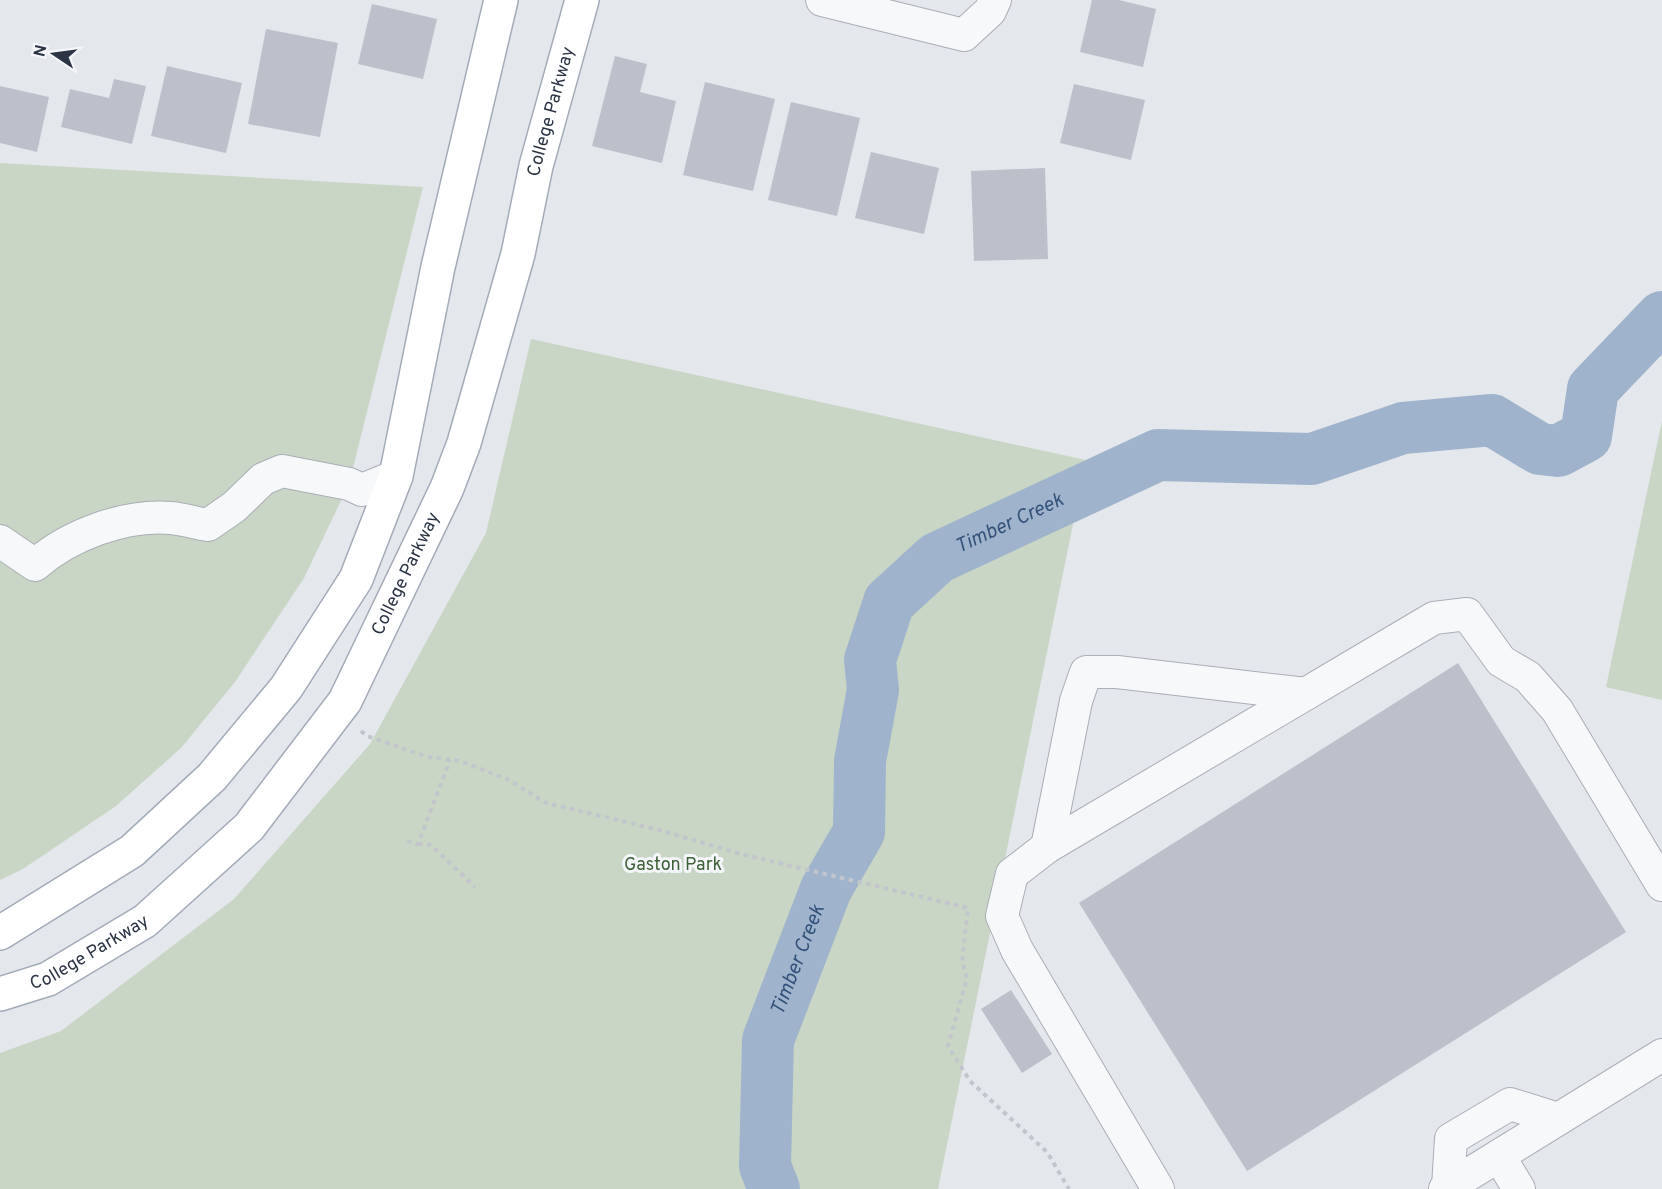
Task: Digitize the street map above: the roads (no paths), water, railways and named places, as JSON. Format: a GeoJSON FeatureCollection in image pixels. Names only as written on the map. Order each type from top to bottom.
{"type":"FeatureCollection","features":[{"type":"Feature","properties":{"kind":"main road"},"geometry":{"type":"LineString","coordinates":[[0,933],[132,851],[212,777],[286,688],[356,579],[396,476],[438,267],[501,0]]}},
{"type":"Feature","properties":{"kind":"main road","name":"College Parkway"},"geometry":{"type":"LineString","coordinates":[[0,994],[48,980],[144,921],[249,828],[345,701],[447,488],[478,401],[518,254],[536,166],[582,0]]}},
{"type":"Feature","properties":{"kind":"main road"},"geometry":{"type":"LineString","coordinates":[[396,476],[447,488]]}},
{"type":"Feature","properties":{"kind":"street"},"geometry":{"type":"LineString","coordinates":[[822,0],[964,34],[990,11],[995,0]]}},
{"type":"Feature","properties":{"kind":"street"},"geometry":{"type":"LineString","coordinates":[[0,541],[35,565],[54,548],[99,530],[140,519],[171,518],[208,525],[234,507],[263,479],[282,471],[348,484],[362,490],[396,476]]}},
{"type":"Feature","properties":{"kind":"street"},"geometry":{"type":"LineString","coordinates":[[1158,1189],[1017,950],[1002,916],[1012,874],[1047,847],[1434,618],[1467,614],[1501,662],[1528,677],[1557,710],[1662,885]]}},
{"type":"Feature","properties":{"kind":"street"},"geometry":{"type":"LineString","coordinates":[[1047,847],[1076,701],[1086,672],[1117,672],[1306,694]]}},
{"type":"Feature","properties":{"kind":"street"},"geometry":{"type":"LineString","coordinates":[[1447,1188],[1662,1055]]}},
{"type":"Feature","properties":{"kind":"street"},"geometry":{"type":"LineString","coordinates":[[1447,1188],[1451,1139],[1510,1104],[1558,1119]]}},
{"type":"Feature","properties":{"kind":"street"},"geometry":{"type":"LineString","coordinates":[[1499,1156],[1519,1189]]}},
{"type":"Feature","properties":{"kind":"waterway","name":"Timber Creek"},"geometry":{"type":"LineString","coordinates":[[774,1189],[765,1166],[768,1040],[826,889],[859,832],[860,761],[873,690],[870,660],[889,602],[937,558],[1158,455],[1312,459],[1403,428],[1492,420],[1540,449],[1558,451],[1586,436],[1593,389],[1662,317]]}},
{"type":"Feature","properties":{"kind":"park label","name":"Gaston Park"},"geometry":{"type":"Point","coordinates":[673,865]}}]}
